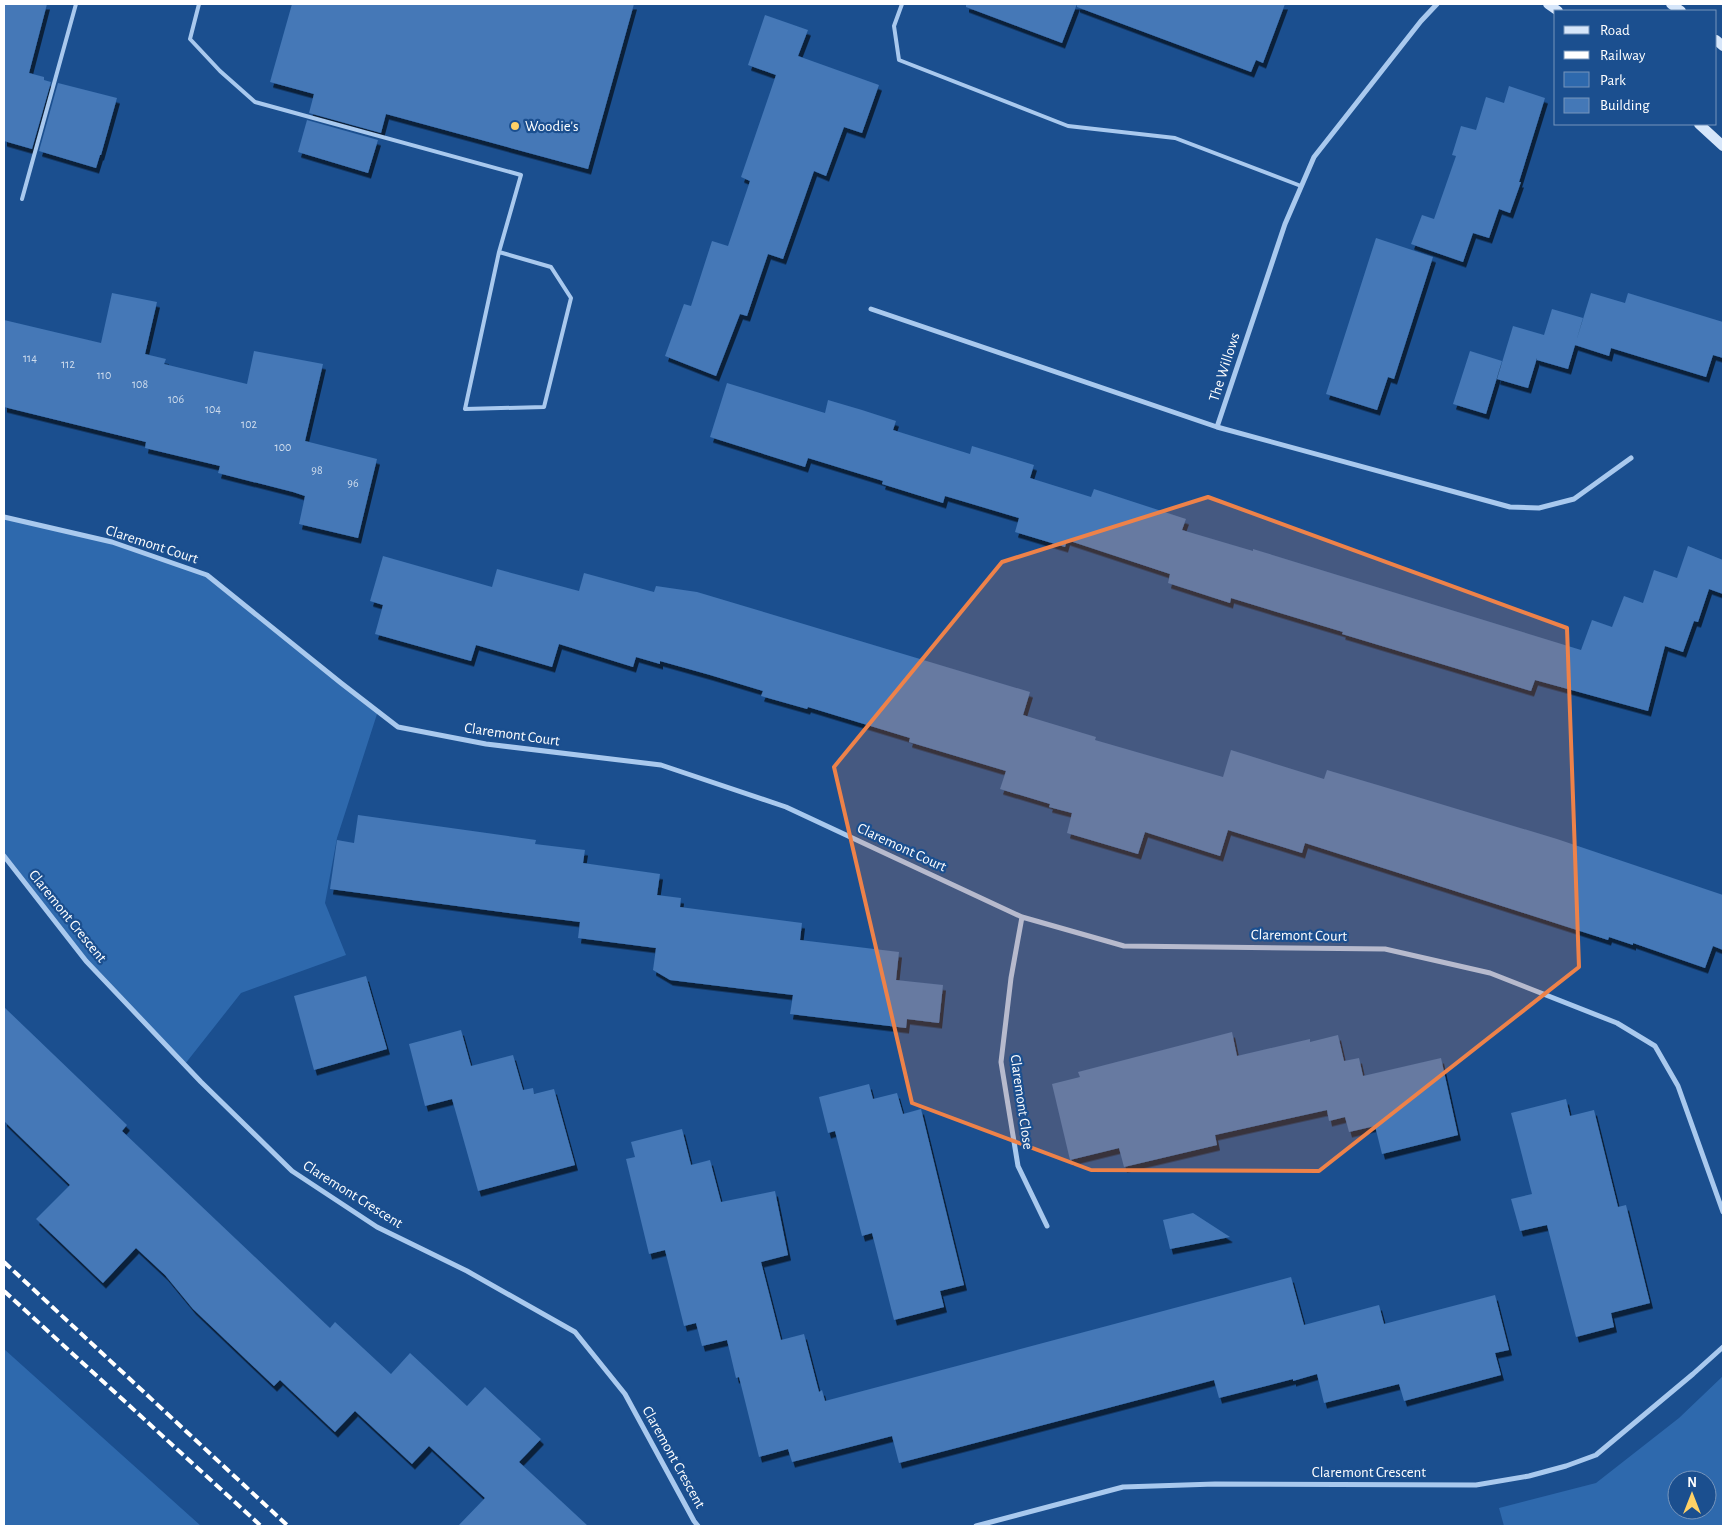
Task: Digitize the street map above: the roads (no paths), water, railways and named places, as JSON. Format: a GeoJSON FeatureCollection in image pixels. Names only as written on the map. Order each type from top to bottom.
{"type":"FeatureCollection","features":[{"type":"Feature","properties":{"kind":"main road"},"geometry":{"type":"LineString","coordinates":[[1700,125],[1723,146]]}},
{"type":"Feature","properties":{"kind":"street","name":"The Willows"},"geometry":{"type":"LineString","coordinates":[[1217,427],[1285,224],[1314,157],[1414,29],[1437,4]]}},
{"type":"Feature","properties":{"kind":"street"},"geometry":{"type":"LineString","coordinates":[[871,309],[1217,427],[1510,507],[1540,508],[1574,499],[1630,458]]}},
{"type":"Feature","properties":{"kind":"street","name":"Claremont Court"},"geometry":{"type":"LineString","coordinates":[[4,518],[112,542],[207,575],[340,683],[398,727],[486,744],[661,765],[786,807],[1022,917],[1124,946],[1385,949],[1490,973],[1617,1024],[1655,1046],[1674,1078],[1723,1212]]}},
{"type":"Feature","properties":{"kind":"street","name":"Claremont Crescent"},"geometry":{"type":"LineString","coordinates":[[4,856],[86,961],[201,1082],[292,1171],[377,1227],[467,1271],[575,1332],[625,1394],[698,1526]]}},
{"type":"Feature","properties":{"kind":"street","name":"Claremont Close"},"geometry":{"type":"LineString","coordinates":[[1022,917],[1011,978],[1001,1062],[1018,1166],[1047,1226]]}},
{"type":"Feature","properties":{"kind":"street","name":"Claremont Crescent"},"geometry":{"type":"LineString","coordinates":[[976,1526],[1123,1487],[1215,1484],[1476,1485],[1529,1476],[1566,1466],[1596,1455],[1723,1347]]}},
{"type":"Feature","properties":{"kind":"lane"},"geometry":{"type":"LineString","coordinates":[[22,199],[76,4]]}},
{"type":"Feature","properties":{"kind":"lane"},"geometry":{"type":"LineString","coordinates":[[199,4],[190,39],[220,71],[255,102],[521,175],[499,252],[464,409],[544,407],[571,298],[551,267],[499,252]]}},
{"type":"Feature","properties":{"kind":"lane"},"geometry":{"type":"LineString","coordinates":[[902,4],[894,26],[899,60],[1068,126],[1175,138],[1301,186]]}},
{"type":"Feature","properties":{"kind":"railway"},"geometry":{"type":"LineString","coordinates":[[4,1262],[288,1526]]}},
{"type":"Feature","properties":{"kind":"railway"},"geometry":{"type":"LineString","coordinates":[[4,1291],[261,1526]]}},
{"type":"Feature","properties":{"kind":"place","name":"Woodie's"},"geometry":{"type":"Point","coordinates":[515,126]}}]}
